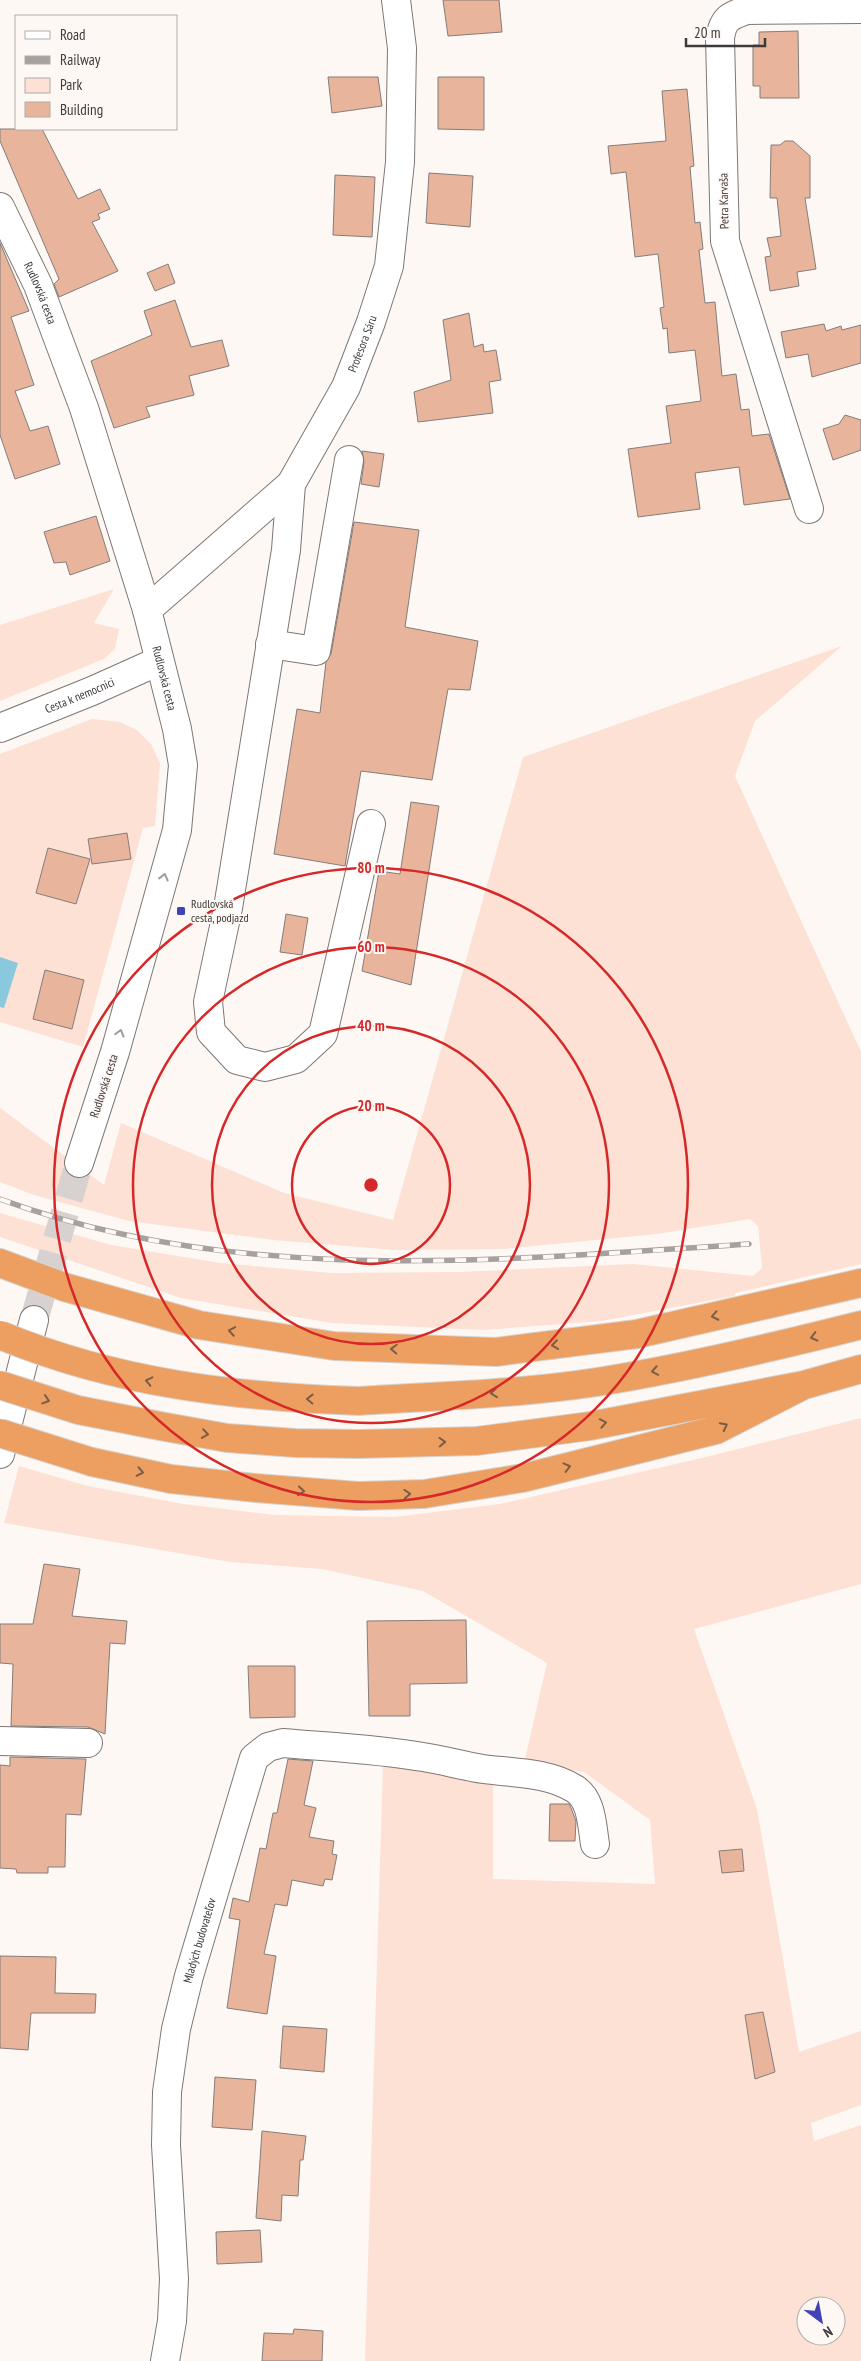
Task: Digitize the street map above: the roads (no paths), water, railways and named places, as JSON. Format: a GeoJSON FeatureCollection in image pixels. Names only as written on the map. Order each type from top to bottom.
{"type":"FeatureCollection","features":[{"type":"Feature","properties":{"kind":"highway"},"geometry":{"type":"LineString","coordinates":[[0,1263],[64,1287],[199,1325],[334,1346],[496,1352],[637,1334],[861,1283]]}},
{"type":"Feature","properties":{"kind":"highway"},"geometry":{"type":"LineString","coordinates":[[0,1335],[93,1368],[166,1384],[289,1398],[359,1400],[479,1394],[597,1382],[750,1353],[861,1325]]}},
{"type":"Feature","properties":{"kind":"highway"},"geometry":{"type":"LineString","coordinates":[[0,1385],[78,1410],[218,1436],[295,1443],[358,1444],[477,1441],[590,1426],[804,1385],[861,1369]]}},
{"type":"Feature","properties":{"kind":"highway"},"geometry":{"type":"LineString","coordinates":[[0,1433],[92,1462],[170,1479],[358,1496],[424,1494],[523,1478],[716,1430],[804,1385]]}},
{"type":"Feature","properties":{"kind":"street","name":"Profesora Sáru"},"geometry":{"type":"LineString","coordinates":[[147,610],[291,484],[346,387],[371,322],[389,266],[400,162],[402,48],[396,0]]}},
{"type":"Feature","properties":{"kind":"street","name":"Petra Karvaša"},"geometry":{"type":"LineString","coordinates":[[809,508],[725,241],[720,38],[722,25],[733,14],[747,10],[861,9]]}},
{"type":"Feature","properties":{"kind":"street","name":"Rudlovská cesta"},"geometry":{"type":"LineString","coordinates":[[0,207],[38,285],[58,334],[147,610],[177,729],[183,765],[177,830],[115,1052],[79,1163]]}},
{"type":"Feature","properties":{"kind":"street"},"geometry":{"type":"LineString","coordinates":[[270,644],[316,651],[349,460]]}},
{"type":"Feature","properties":{"kind":"street"},"geometry":{"type":"LineString","coordinates":[[291,484],[286,550],[228,908],[208,1002],[211,1032],[236,1060],[265,1067],[296,1059],[323,1034],[371,824]]}},
{"type":"Feature","properties":{"kind":"street","name":"Cesta k nemocnici"},"geometry":{"type":"LineString","coordinates":[[0,728],[92,691],[159,661]]}},
{"type":"Feature","properties":{"kind":"street"},"geometry":{"type":"LineString","coordinates":[[0,1454],[34,1320]]}},
{"type":"Feature","properties":{"kind":"street"},"geometry":{"type":"LineString","coordinates":[[0,1741],[88,1743]]}},
{"type":"Feature","properties":{"kind":"street","name":"Mladých budovateľov"},"geometry":{"type":"LineString","coordinates":[[165,2361],[172,2321],[174,2279],[166,2145],[167,2092],[176,2029],[189,1976],[254,1758],[268,1747],[283,1743],[422,1756],[482,1769],[529,1774],[555,1780],[576,1789],[590,1811],[594,1844]]}},
{"type":"Feature","properties":{"kind":"water"},"geometry":{"type":"Polygon","coordinates":[[[0,957],[18,963],[4,1008],[0,1007],[0,957]]]}},
{"type":"Feature","properties":{"kind":"tunnel"},"geometry":{"type":"LineString","coordinates":[[34,1320],[79,1163]]}},
{"type":"Feature","properties":{"kind":"railway"},"geometry":{"type":"LineString","coordinates":[[0,1199],[91,1227],[183,1245],[277,1256],[371,1260],[466,1260],[749,1244]]}},
{"type":"Feature","properties":{"kind":"place","name":"Rudlovská cesta, podjazd"},"geometry":{"type":"Point","coordinates":[181,911]}}]}
